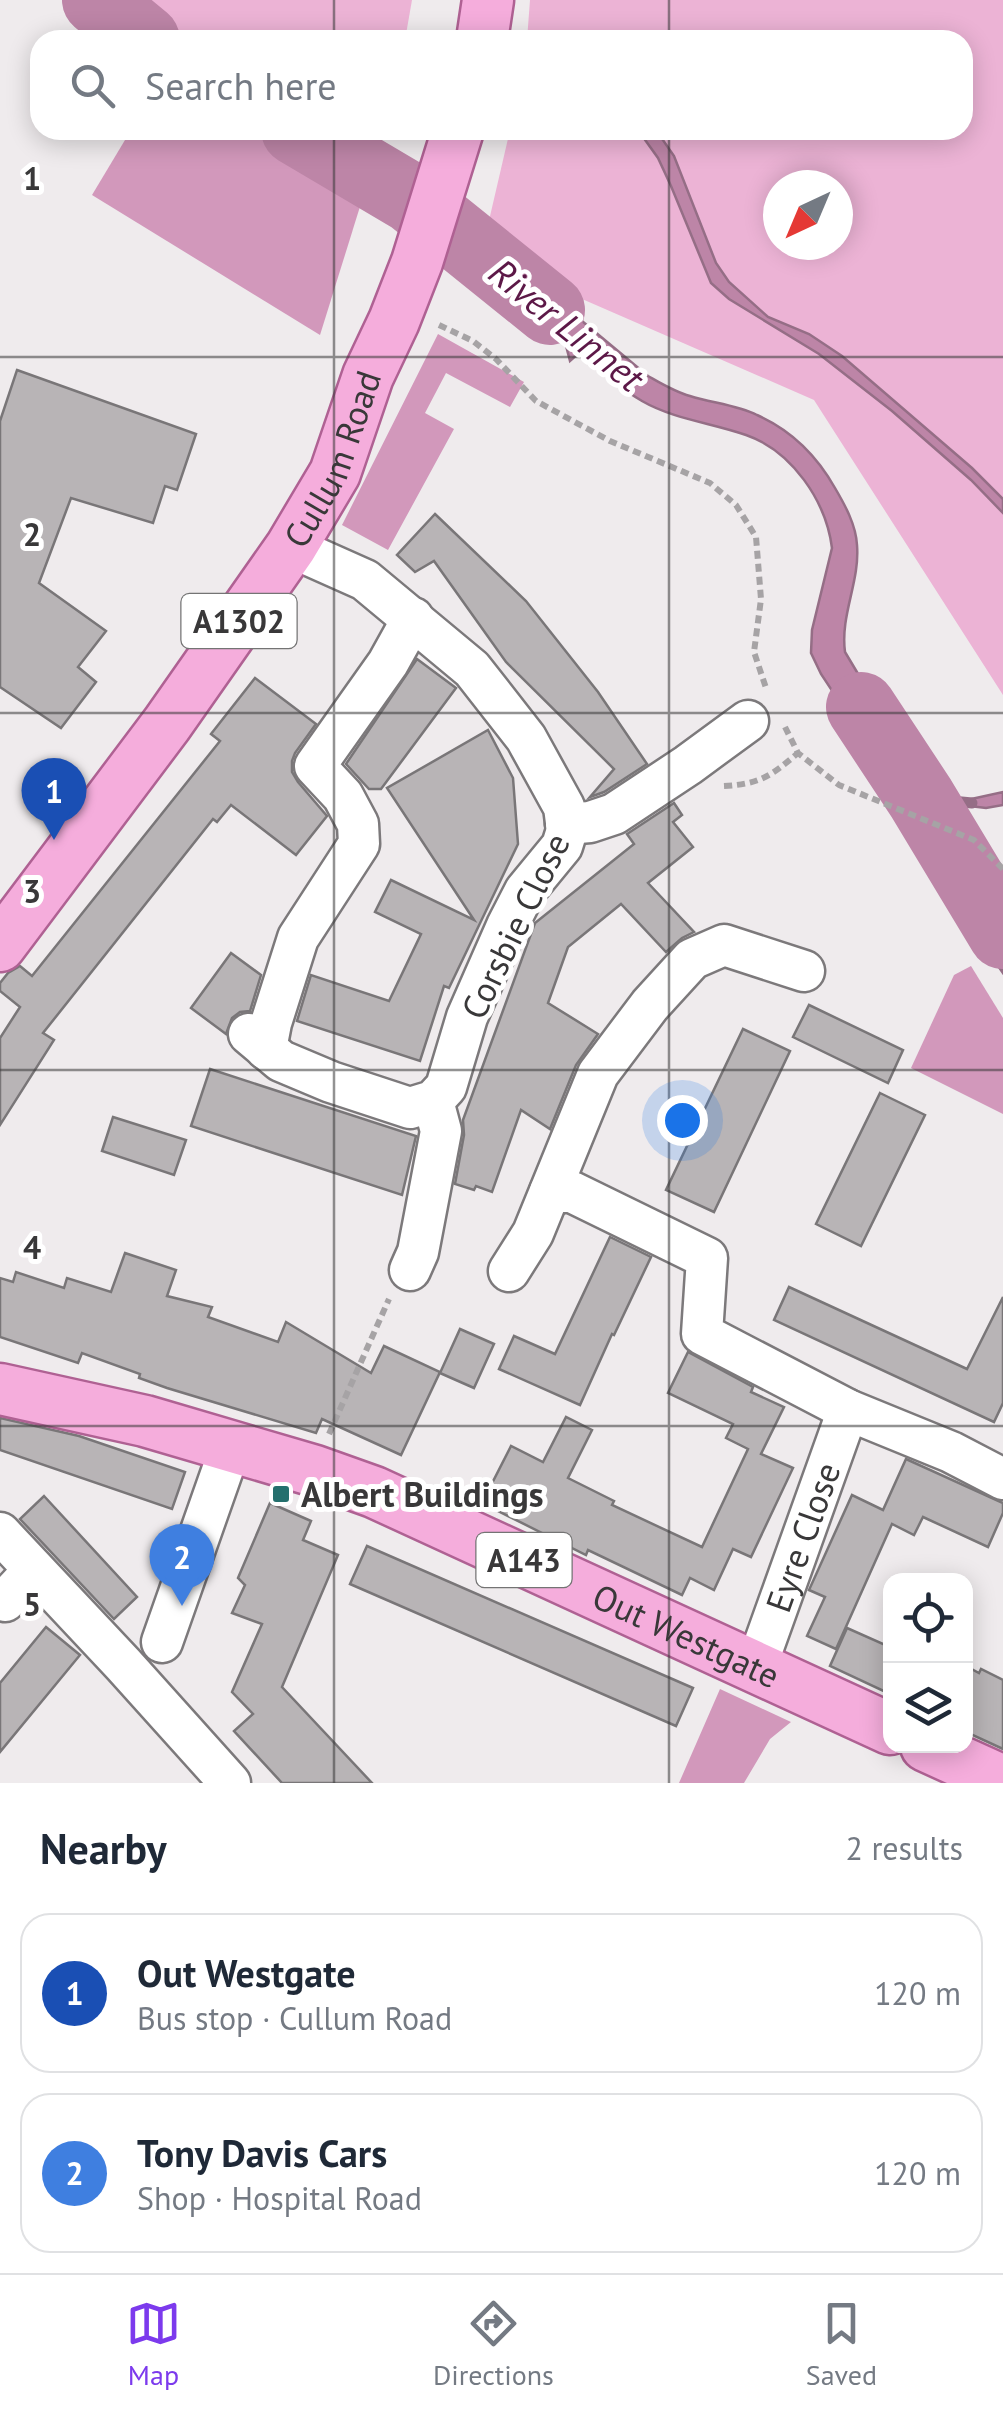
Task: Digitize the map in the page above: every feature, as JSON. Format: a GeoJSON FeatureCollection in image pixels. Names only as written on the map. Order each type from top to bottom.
{"type":"FeatureCollection","features":[{"type":"Feature","properties":{"kind":"main road"},"geometry":{"type":"LineString","coordinates":[[484,30],[488,0]]}},
{"type":"Feature","properties":{"kind":"main road","name":"Cullum Road"},"geometry":{"type":"LineString","coordinates":[[7,921],[168,724],[291,547],[334,473],[368,376],[417,262],[455,140]]}},
{"type":"Feature","properties":{"kind":"main road","name":"Out Westgate"},"geometry":{"type":"LineString","coordinates":[[0,1363],[146,1421]]}},
{"type":"Feature","properties":{"kind":"main road","name":"Out Westgate"},"geometry":{"type":"LineString","coordinates":[[0,1389],[146,1421],[315,1471],[392,1500],[883,1726]]}},
{"type":"Feature","properties":{"kind":"main road"},"geometry":{"type":"LineString","coordinates":[[941,1753],[1003,1781]]}},
{"type":"Feature","properties":{"kind":"street","name":"Corsbie Close"},"geometry":{"type":"LineString","coordinates":[[291,547],[365,580],[472,669],[526,738],[564,807],[567,830],[562,846],[526,892],[508,926],[467,1017],[446,1087],[433,1101]]}},
{"type":"Feature","properties":{"kind":"street"},"geometry":{"type":"LineString","coordinates":[[410,1270],[418,1252],[441,1131],[433,1101],[410,1108],[331,1082],[280,1061],[257,1042],[271,1023],[298,938],[359,844],[358,824],[342,796],[316,766],[388,663],[413,618]]}},
{"type":"Feature","properties":{"kind":"street"},"geometry":{"type":"LineString","coordinates":[[566,824],[614,814],[767,713]]}},
{"type":"Feature","properties":{"kind":"street"},"geometry":{"type":"LineString","coordinates":[[509,1271],[561,1192],[598,1074],[650,1005],[692,959],[724,945],[804,971]]}},
{"type":"Feature","properties":{"kind":"street"},"geometry":{"type":"LineString","coordinates":[[561,1192],[707,1258],[702,1334],[848,1410],[950,1452],[1003,1479]]}},
{"type":"Feature","properties":{"kind":"street","name":"Eyre Close"},"geometry":{"type":"LineString","coordinates":[[756,1667],[848,1410]]}},
{"type":"Feature","properties":{"kind":"street"},"geometry":{"type":"LineString","coordinates":[[162,1642],[231,1446]]}},
{"type":"Feature","properties":{"kind":"street"},"geometry":{"type":"LineString","coordinates":[[0,1533],[230,1783]]}},
{"type":"Feature","properties":{"kind":"street"},"geometry":{"type":"LineString","coordinates":[[4,1601],[34,1570]]}},
{"type":"Feature","properties":{"kind":"path"},"geometry":{"type":"LineString","coordinates":[[394,321],[416,315],[472,340],[536,401],[610,441],[710,483],[736,505],[756,537],[761,598],[754,652],[767,713],[798,753],[839,785],[974,840],[1003,870]]}},
{"type":"Feature","properties":{"kind":"path"},"geometry":{"type":"LineString","coordinates":[[315,1471],[395,1286],[410,1270]]}},
{"type":"Feature","properties":{"kind":"shaded area"},"geometry":{"type":"Polygon","coordinates":[[[132,0],[412,0],[407,30],[171,30],[132,0]]]}},
{"type":"Feature","properties":{"kind":"shaded area"},"geometry":{"type":"Polygon","coordinates":[[[530,0],[1003,0],[1003,695],[814,400],[481,255],[508,140],[973,140],[973,30],[528,30],[530,0]]]}},
{"type":"Feature","properties":{"kind":"shaded area"},"geometry":{"type":"Polygon","coordinates":[[[125,140],[315,140],[368,181],[320,335],[92,195],[125,140]]]}},
{"type":"Feature","properties":{"kind":"shaded area"},"geometry":{"type":"Polygon","coordinates":[[[314,140],[379,140],[368,181],[314,140]]]}},
{"type":"Feature","properties":{"kind":"shaded area"},"geometry":{"type":"Polygon","coordinates":[[[438,334],[524,382],[510,407],[446,373],[425,413],[454,429],[388,550],[342,525],[438,334]]]}},
{"type":"Feature","properties":{"kind":"shaded area"},"geometry":{"type":"Polygon","coordinates":[[[971,966],[1003,1018],[1003,1114],[911,1068],[954,975],[971,966]]]}},
{"type":"Feature","properties":{"kind":"shaded area"},"geometry":{"type":"Polygon","coordinates":[[[720,1689],[791,1722],[770,1739],[744,1783],[679,1783],[720,1689]]]}},
{"type":"Feature","properties":{"kind":"water"},"geometry":{"type":"Polygon","coordinates":[[[645,140],[663,140],[674,156],[716,263],[729,282],[768,317],[809,334],[842,356],[972,468],[1003,499],[1003,513],[892,411],[819,354],[729,299],[711,283],[658,158],[645,140]]]}},
{"type":"Feature","properties":{"kind":"water"},"geometry":{"type":"Polygon","coordinates":[[[480,236],[648,376],[684,394],[757,415],[792,436],[811,455],[843,501],[856,538],[856,572],[845,625],[845,652],[910,761],[940,785],[953,803],[1003,792],[1003,805],[986,808],[953,804],[891,780],[821,674],[811,653],[812,630],[832,548],[823,513],[792,465],[746,435],[680,417],[642,401],[580,352],[570,361],[565,342],[470,261],[480,236]]]}},
{"type":"Feature","properties":{"kind":"water"},"geometry":{"type":"Polygon","coordinates":[[[900,824],[957,845],[1003,915],[1003,973],[900,824]]]}},
{"type":"Feature","properties":{"kind":"building"},"geometry":{"type":"Polygon","coordinates":[[[17,370],[196,434],[177,490],[165,486],[153,523],[71,498],[39,583],[106,631],[78,667],[96,682],[61,728],[0,687],[0,421],[17,370]]]}},
{"type":"Feature","properties":{"kind":"building"},"geometry":{"type":"Polygon","coordinates":[[[435,514],[526,601],[598,692],[647,764],[590,797],[614,769],[506,662],[434,561],[415,572],[397,555],[435,514]]]}},
{"type":"Feature","properties":{"kind":"building"},"geometry":{"type":"Polygon","coordinates":[[[417,659],[456,688],[381,789],[369,789],[346,764],[417,659]]]}},
{"type":"Feature","properties":{"kind":"building"},"geometry":{"type":"Polygon","coordinates":[[[255,678],[316,724],[295,753],[292,772],[327,816],[296,855],[231,805],[217,822],[213,819],[43,1033],[54,1040],[0,1125],[0,1038],[20,1007],[0,991],[0,983],[20,966],[32,976],[220,741],[211,734],[255,678]]]}},
{"type":"Feature","properties":{"kind":"building"},"geometry":{"type":"Polygon","coordinates":[[[488,730],[513,778],[518,844],[449,988],[444,986],[420,1061],[297,1021],[311,975],[389,1001],[421,934],[375,912],[391,880],[474,920],[387,788],[488,730]]]}},
{"type":"Feature","properties":{"kind":"building"},"geometry":{"type":"Polygon","coordinates":[[[674,803],[682,815],[673,822],[693,847],[648,883],[694,932],[666,952],[621,904],[568,947],[548,1003],[598,1034],[576,1065],[550,1129],[521,1110],[492,1192],[455,1184],[463,1120],[535,923],[634,844],[627,834],[674,803]]]}},
{"type":"Feature","properties":{"kind":"building"},"geometry":{"type":"Polygon","coordinates":[[[231,953],[261,975],[250,1011],[232,1018],[226,1034],[191,1008],[231,953]]]}},
{"type":"Feature","properties":{"kind":"building"},"geometry":{"type":"Polygon","coordinates":[[[809,1005],[903,1050],[888,1083],[793,1037],[809,1005]]]}},
{"type":"Feature","properties":{"kind":"building"},"geometry":{"type":"Polygon","coordinates":[[[743,1029],[790,1051],[714,1212],[666,1190],[743,1029]]]}},
{"type":"Feature","properties":{"kind":"building"},"geometry":{"type":"Polygon","coordinates":[[[210,1069],[416,1136],[402,1195],[191,1126],[210,1069]]]}},
{"type":"Feature","properties":{"kind":"building"},"geometry":{"type":"Polygon","coordinates":[[[880,1093],[925,1115],[861,1246],[816,1224],[880,1093]]]}},
{"type":"Feature","properties":{"kind":"building"},"geometry":{"type":"Polygon","coordinates":[[[113,1117],[186,1140],[174,1175],[102,1151],[113,1117]]]}},
{"type":"Feature","properties":{"kind":"building"},"geometry":{"type":"Polygon","coordinates":[[[610,1237],[651,1257],[580,1405],[499,1369],[514,1336],[555,1354],[610,1237]]]}},
{"type":"Feature","properties":{"kind":"building"},"geometry":{"type":"Polygon","coordinates":[[[125,1253],[176,1270],[167,1296],[212,1307],[208,1317],[278,1342],[286,1322],[371,1373],[384,1346],[440,1372],[401,1455],[322,1419],[316,1433],[167,1388],[82,1353],[78,1363],[0,1337],[0,1278],[13,1282],[16,1272],[64,1288],[67,1278],[111,1292],[125,1253]]]}},
{"type":"Feature","properties":{"kind":"building"},"geometry":{"type":"Polygon","coordinates":[[[789,1287],[967,1369],[1003,1297],[1003,1403],[994,1422],[774,1320],[789,1287]]]}},
{"type":"Feature","properties":{"kind":"building"},"geometry":{"type":"Polygon","coordinates":[[[460,1329],[494,1344],[474,1388],[440,1373],[460,1329]]]}},
{"type":"Feature","properties":{"kind":"building"},"geometry":{"type":"Polygon","coordinates":[[[688,1352],[753,1387],[751,1392],[784,1407],[761,1454],[793,1468],[751,1557],[733,1549],[714,1590],[690,1578],[682,1595],[588,1550],[586,1555],[482,1503],[511,1446],[543,1462],[566,1417],[592,1430],[568,1478],[614,1501],[612,1505],[702,1547],[748,1449],[726,1438],[733,1424],[668,1393],[688,1352]]]}},
{"type":"Feature","properties":{"kind":"building"},"geometry":{"type":"Polygon","coordinates":[[[0,1418],[79,1436],[185,1472],[172,1509],[0,1450],[0,1418]]]}},
{"type":"Feature","properties":{"kind":"building"},"geometry":{"type":"Polygon","coordinates":[[[906,1459],[1003,1503],[1003,1513],[988,1547],[923,1517],[914,1535],[892,1524],[836,1649],[807,1636],[825,1597],[809,1590],[852,1495],[883,1510],[906,1459]]]}},
{"type":"Feature","properties":{"kind":"building"},"geometry":{"type":"Polygon","coordinates":[[[44,1496],[137,1597],[114,1619],[20,1519],[44,1496]]]}},
{"type":"Feature","properties":{"kind":"building"},"geometry":{"type":"Polygon","coordinates":[[[270,1503],[311,1521],[303,1540],[338,1555],[282,1687],[372,1783],[282,1783],[234,1731],[253,1714],[232,1692],[262,1624],[232,1613],[245,1585],[238,1578],[270,1503]]]}},
{"type":"Feature","properties":{"kind":"building"},"geometry":{"type":"Polygon","coordinates":[[[367,1546],[693,1688],[676,1726],[350,1584],[367,1546]]]}},
{"type":"Feature","properties":{"kind":"building"},"geometry":{"type":"Polygon","coordinates":[[[46,1627],[80,1655],[0,1752],[0,1683],[46,1627]]]}},
{"type":"Feature","properties":{"kind":"building"},"geometry":{"type":"Polygon","coordinates":[[[847,1628],[883,1644],[883,1691],[830,1666],[847,1628]]]}},
{"type":"Feature","properties":{"kind":"building"},"geometry":{"type":"Polygon","coordinates":[[[981,1669],[1003,1680],[1003,1749],[973,1735],[973,1670],[979,1673],[981,1669]]]}},
{"type":"Feature","properties":{"kind":"waterway","name":"River Linnet"},"geometry":{"type":"LineString","coordinates":[[97,0],[133,30]]}},
{"type":"Feature","properties":{"kind":"waterway","name":"River Linnet"},"geometry":{"type":"LineString","coordinates":[[313,140],[411,198],[550,310]]}},
{"type":"Feature","properties":{"kind":"waterway","name":"River Linnet"},"geometry":{"type":"LineString","coordinates":[[861,707],[1003,934]]}},
{"type":"Feature","properties":{"kind":"waterway"},"geometry":{"type":"LineString","coordinates":[[921,798],[972,803]]}},
{"type":"Feature","properties":{"kind":"place","name":"Out Westgate"},"geometry":{"type":"Point","coordinates":[54,840]}},
{"type":"Feature","properties":{"kind":"place","name":"Albert Buildings"},"geometry":{"type":"Point","coordinates":[281,1494]}},
{"type":"Feature","properties":{"kind":"place","name":"Tony Davis Cars"},"geometry":{"type":"Point","coordinates":[182,1606]}}]}
